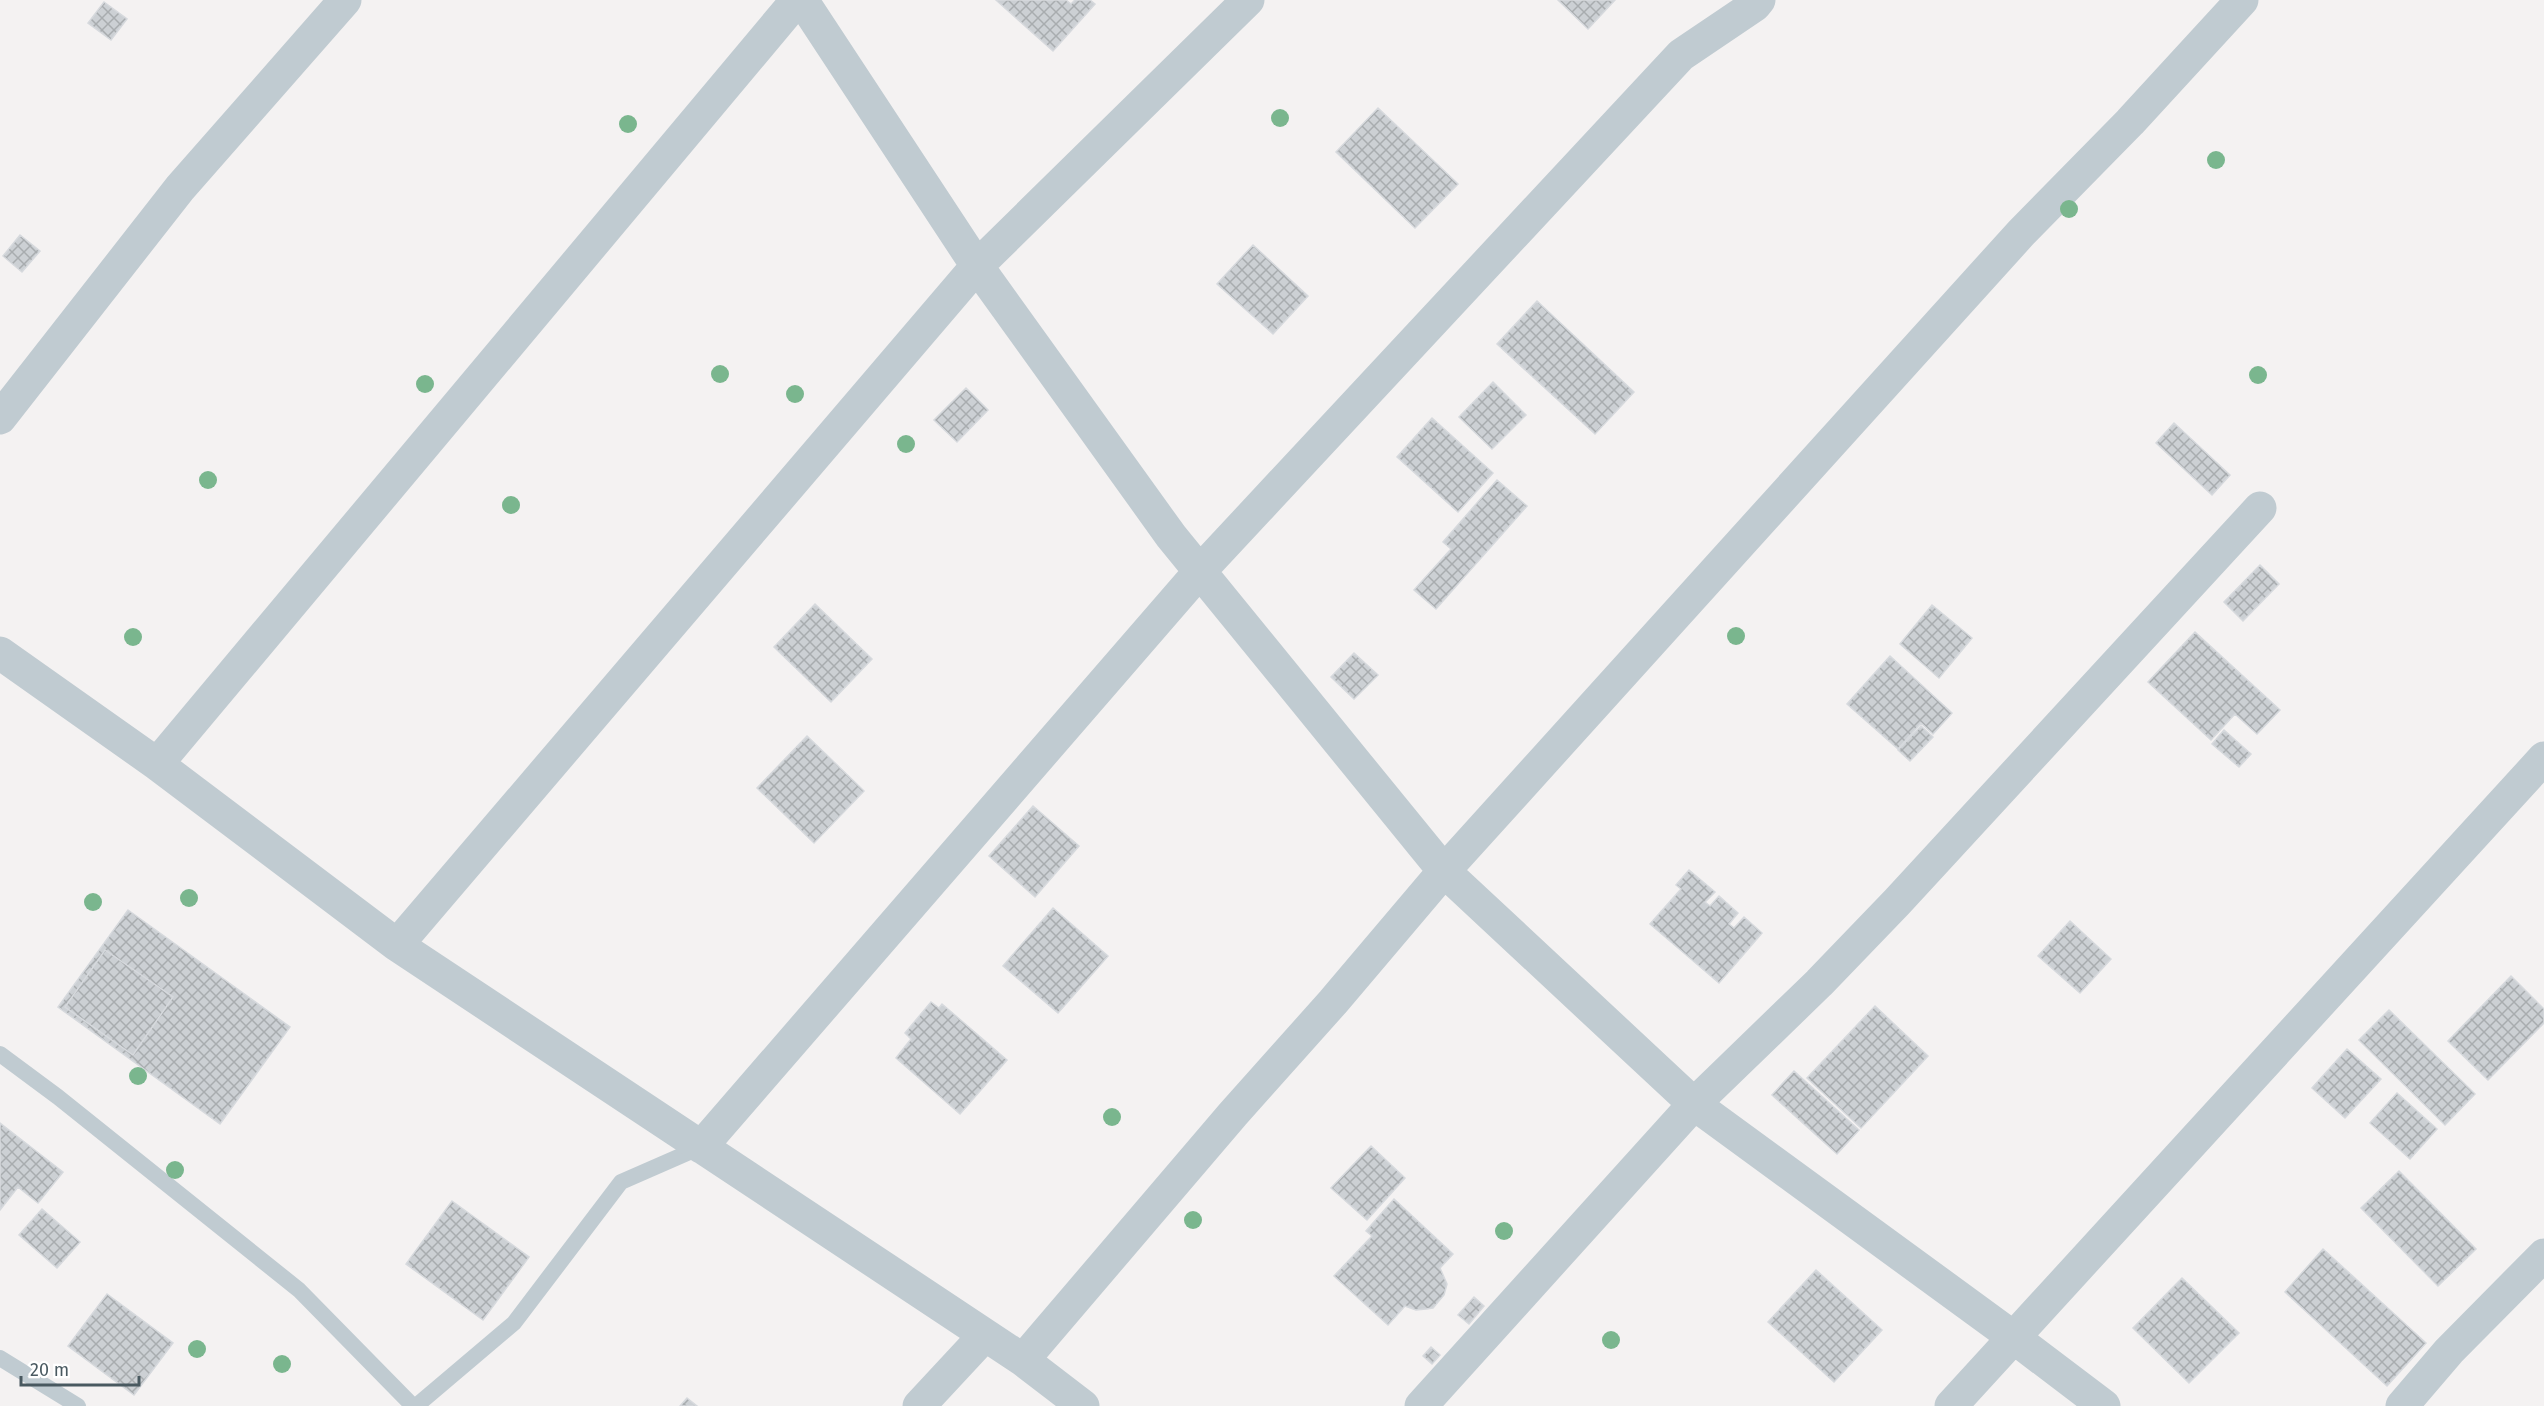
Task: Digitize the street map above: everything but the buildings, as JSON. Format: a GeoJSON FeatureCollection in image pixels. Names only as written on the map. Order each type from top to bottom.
{"type":"FeatureCollection","features":[{"type":"Feature","properties":{"kind":"street"},"geometry":{"type":"LineString","coordinates":[[0,418],[180,188],[345,0]]}},
{"type":"Feature","properties":{"kind":"street"},"geometry":{"type":"LineString","coordinates":[[157,764],[797,0]]}},
{"type":"Feature","properties":{"kind":"street"},"geometry":{"type":"LineString","coordinates":[[802,0],[977,266],[1171,536],[1444,871],[1694,1104],[2104,1406]]}},
{"type":"Feature","properties":{"kind":"street"},"geometry":{"type":"LineString","coordinates":[[397,945],[977,266],[1248,0]]}},
{"type":"Feature","properties":{"kind":"street"},"geometry":{"type":"LineString","coordinates":[[701,1147],[1201,570],[1682,54],[1759,0]]}},
{"type":"Feature","properties":{"kind":"street"},"geometry":{"type":"LineString","coordinates":[[1023,1360],[1444,871],[2021,233],[2130,122],[2242,0]]}},
{"type":"Feature","properties":{"kind":"street"},"geometry":{"type":"LineString","coordinates":[[1421,1406],[1694,1104],[1820,983],[1898,902],[2260,508]]}},
{"type":"Feature","properties":{"kind":"street"},"geometry":{"type":"LineString","coordinates":[[0,653],[157,764],[397,945],[986,1335],[1083,1406]]}},
{"type":"Feature","properties":{"kind":"street"},"geometry":{"type":"LineString","coordinates":[[1951,1406],[2544,758]]}},
{"type":"Feature","properties":{"kind":"street"},"geometry":{"type":"LineString","coordinates":[[2402,1406],[2449,1351],[2544,1255]]}},
{"type":"Feature","properties":{"kind":"street"},"geometry":{"type":"LineString","coordinates":[[919,1406],[986,1335]]}},
{"type":"Feature","properties":{"kind":"lane"},"geometry":{"type":"LineString","coordinates":[[0,1054],[58,1097],[299,1290],[414,1406],[514,1323],[621,1182],[701,1147]]}},
{"type":"Feature","properties":{"kind":"lane"},"geometry":{"type":"LineString","coordinates":[[0,1358],[78,1406]]}}]}
